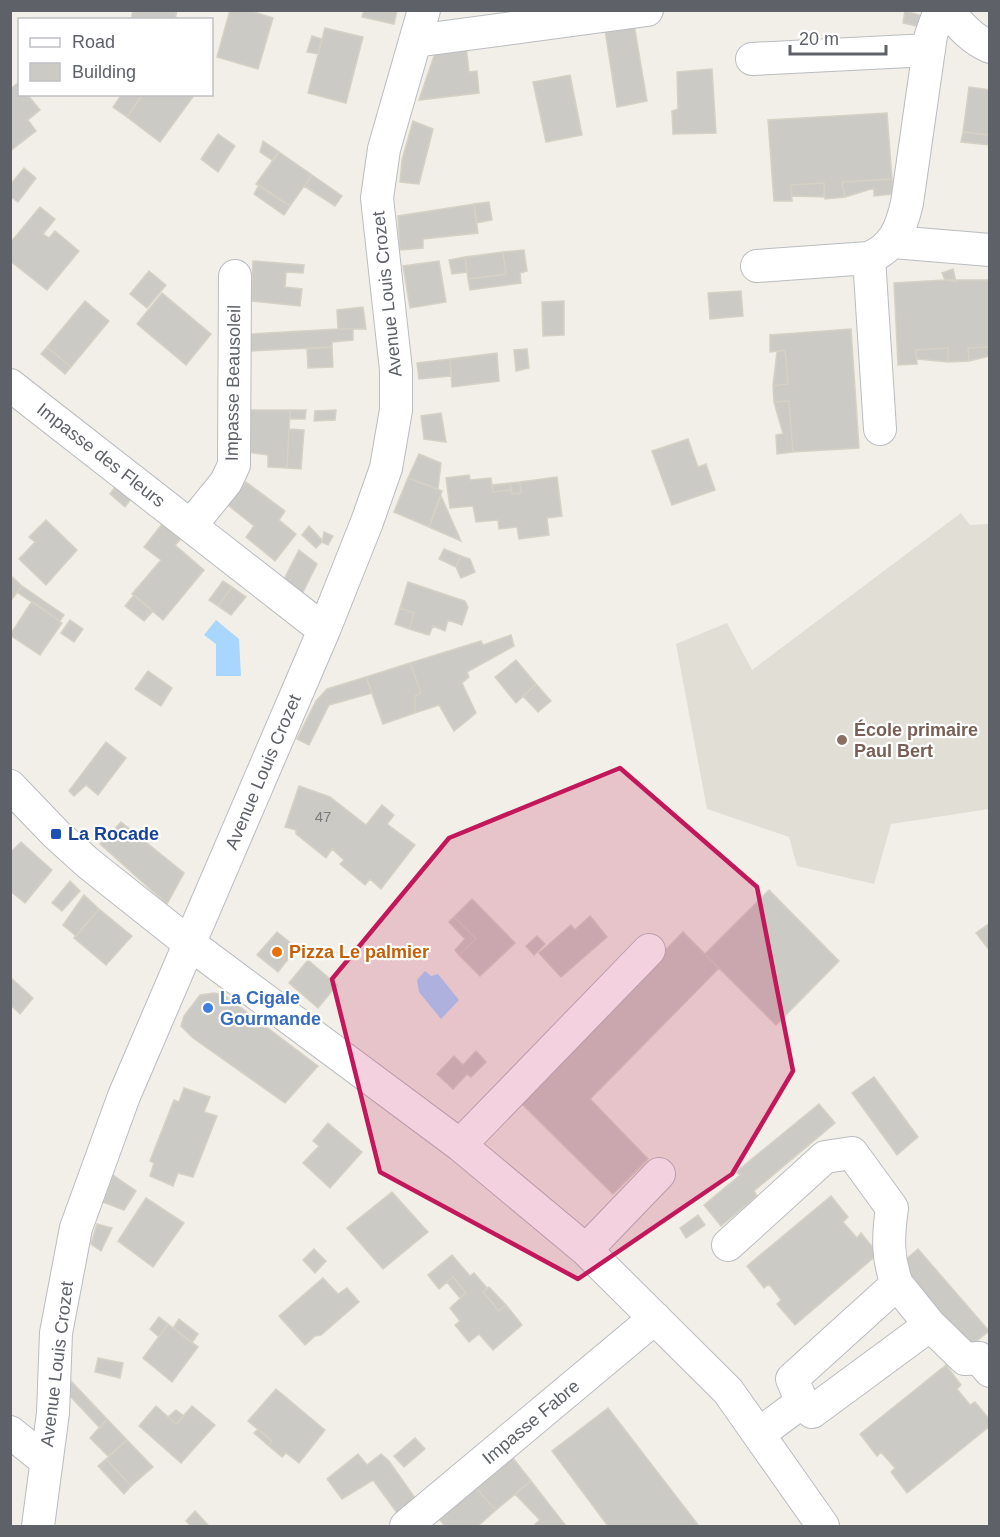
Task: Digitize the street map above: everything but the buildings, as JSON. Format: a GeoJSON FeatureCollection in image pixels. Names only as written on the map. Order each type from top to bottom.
{"type":"FeatureCollection","features":[{"type":"Feature","properties":{"kind":"street","name":"Avenue Louis Crozet"},"geometry":{"type":"LineString","coordinates":[[38,1527],[45,1460],[53,1413],[57,1333],[76,1228],[124,1096],[324,630],[368,522],[386,468],[396,410],[396,370],[377,198],[384,149],[424,10]]}},
{"type":"Feature","properties":{"kind":"street"},"geometry":{"type":"LineString","coordinates":[[415,41],[647,10]]}},
{"type":"Feature","properties":{"kind":"street"},"geometry":{"type":"LineString","coordinates":[[879,429],[881,250],[902,225],[929,50],[940,10]]}},
{"type":"Feature","properties":{"kind":"street"},"geometry":{"type":"LineString","coordinates":[[948,10],[961,27],[979,43],[990,47]]}},
{"type":"Feature","properties":{"kind":"street"},"geometry":{"type":"LineString","coordinates":[[752,59],[929,50]]}},
{"type":"Feature","properties":{"kind":"street"},"geometry":{"type":"LineString","coordinates":[[757,266],[881,250],[990,250]]}},
{"type":"Feature","properties":{"kind":"street","name":"Impasse Beausoleil"},"geometry":{"type":"LineString","coordinates":[[192,525],[226,482],[234,465],[235,276]]}},
{"type":"Feature","properties":{"kind":"street","name":"Impasse des Fleurs"},"geometry":{"type":"LineString","coordinates":[[10,385],[192,525]]}},
{"type":"Feature","properties":{"kind":"street"},"geometry":{"type":"LineString","coordinates":[[192,525],[324,630]]}},
{"type":"Feature","properties":{"kind":"street"},"geometry":{"type":"LineString","coordinates":[[10,786],[56,834],[88,863],[190,944],[460,1145],[586,1250],[728,1391],[823,1527]]}},
{"type":"Feature","properties":{"kind":"street"},"geometry":{"type":"LineString","coordinates":[[460,1145],[649,950]]}},
{"type":"Feature","properties":{"kind":"street"},"geometry":{"type":"LineString","coordinates":[[728,1245],[825,1157],[852,1153],[892,1208],[888,1237],[889,1264],[897,1284],[930,1325],[965,1359],[979,1358],[990,1371]]}},
{"type":"Feature","properties":{"kind":"street"},"geometry":{"type":"LineString","coordinates":[[586,1250],[658,1174]]}},
{"type":"Feature","properties":{"kind":"street"},"geometry":{"type":"LineString","coordinates":[[897,1284],[792,1379],[802,1402],[812,1412],[930,1325]]}},
{"type":"Feature","properties":{"kind":"street","name":"Impasse Fabre"},"geometry":{"type":"LineString","coordinates":[[406,1527],[655,1318]]}},
{"type":"Feature","properties":{"kind":"street"},"geometry":{"type":"LineString","coordinates":[[759,1434],[802,1402]]}},
{"type":"Feature","properties":{"kind":"street"},"geometry":{"type":"LineString","coordinates":[[10,1432],[45,1460]]}},
{"type":"Feature","properties":{"kind":"highlighted area"},"geometry":{"type":"Polygon","coordinates":[[[620,768],[757,887],[793,1071],[732,1174],[578,1279],[380,1172],[332,979],[449,838],[620,768]]]}},
{"type":"Feature","properties":{"kind":"shaded area","name":"École primaire Paul Bert"},"geometry":{"type":"Polygon","coordinates":[[[961,513],[970,525],[989,524],[989,809],[891,824],[874,884],[797,866],[789,837],[707,809],[676,644],[727,623],[752,670],[961,513]]]}},
{"type":"Feature","properties":{"kind":"water"},"geometry":{"type":"Polygon","coordinates":[[[216,620],[239,639],[241,676],[216,676],[216,644],[204,635],[216,620]]]}},
{"type":"Feature","properties":{"kind":"water"},"geometry":{"type":"Polygon","coordinates":[[[425,971],[431,976],[438,974],[459,1000],[441,1019],[419,992],[417,980],[425,971]]]}},
{"type":"Feature","properties":{"kind":"place","name":"École primaire Paul Bert"},"geometry":{"type":"Point","coordinates":[842,740]}},
{"type":"Feature","properties":{"kind":"place","name":"La Rocade"},"geometry":{"type":"Point","coordinates":[56,834]}},
{"type":"Feature","properties":{"kind":"place","name":"Pizza Le palmier"},"geometry":{"type":"Point","coordinates":[277,952]}},
{"type":"Feature","properties":{"kind":"place","name":"La Cigale Gourmande"},"geometry":{"type":"Point","coordinates":[208,1008]}}]}
